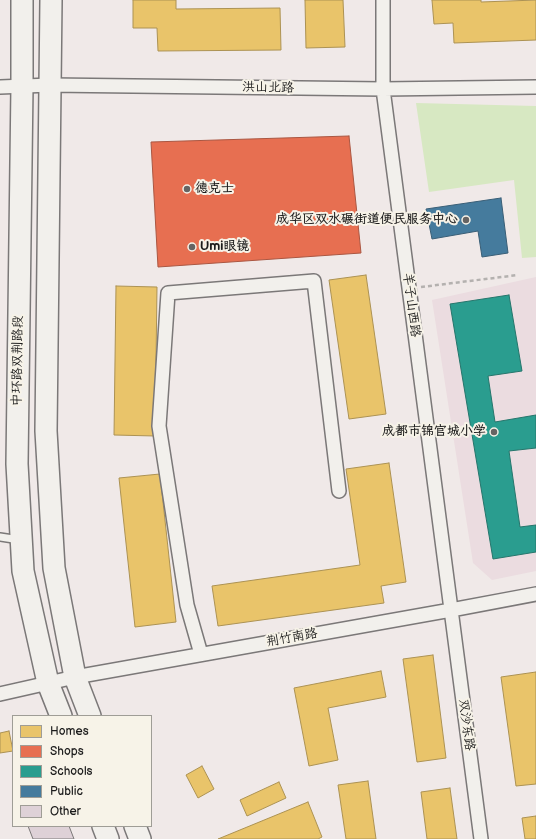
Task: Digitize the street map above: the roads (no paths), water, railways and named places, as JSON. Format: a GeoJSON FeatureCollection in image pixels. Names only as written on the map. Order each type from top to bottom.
{"type":"FeatureCollection","features":[{"type":"Feature","properties":{"kind":"main road","name":"中环路双荆路段"},"geometry":{"type":"LineString","coordinates":[[22,0],[17,464],[23,571],[48,683],[61,715]]}},
{"type":"Feature","properties":{"kind":"main road"},"geometry":{"type":"LineString","coordinates":[[51,0],[46,431],[54,568],[74,677],[90,715]]}},
{"type":"Feature","properties":{"kind":"main road"},"geometry":{"type":"LineString","coordinates":[[103,827],[108,839]]}},
{"type":"Feature","properties":{"kind":"main road"},"geometry":{"type":"LineString","coordinates":[[135,827],[140,839]]}},
{"type":"Feature","properties":{"kind":"street","name":"羊子山西路"},"geometry":{"type":"LineString","coordinates":[[383,0],[383,89],[451,610]]}},
{"type":"Feature","properties":{"kind":"street","name":"洪山北路"},"geometry":{"type":"LineString","coordinates":[[0,87],[50,85],[383,89],[536,86]]}},
{"type":"Feature","properties":{"kind":"street"},"geometry":{"type":"LineString","coordinates":[[201,654],[187,605],[159,426],[168,293],[314,281],[338,491]]}},
{"type":"Feature","properties":{"kind":"street","name":"荆竹南路"},"geometry":{"type":"LineString","coordinates":[[0,694],[74,677],[536,594]]}},
{"type":"Feature","properties":{"kind":"street","name":"双沙东路"},"geometry":{"type":"LineString","coordinates":[[451,610],[481,839]]}},
{"type":"Feature","properties":{"kind":"lane"},"geometry":{"type":"LineString","coordinates":[[0,537],[22,540]]}},
{"type":"Feature","properties":{"kind":"place","name":"德克士"},"geometry":{"type":"Point","coordinates":[187,189]}},
{"type":"Feature","properties":{"kind":"place","name":"成华区双水碾街道便民服务中心"},"geometry":{"type":"Point","coordinates":[466,220]}},
{"type":"Feature","properties":{"kind":"place","name":"Umi眼镜"},"geometry":{"type":"Point","coordinates":[192,247]}},
{"type":"Feature","properties":{"kind":"place","name":"成都市锦官城小学"},"geometry":{"type":"Point","coordinates":[494,432]}}]}
